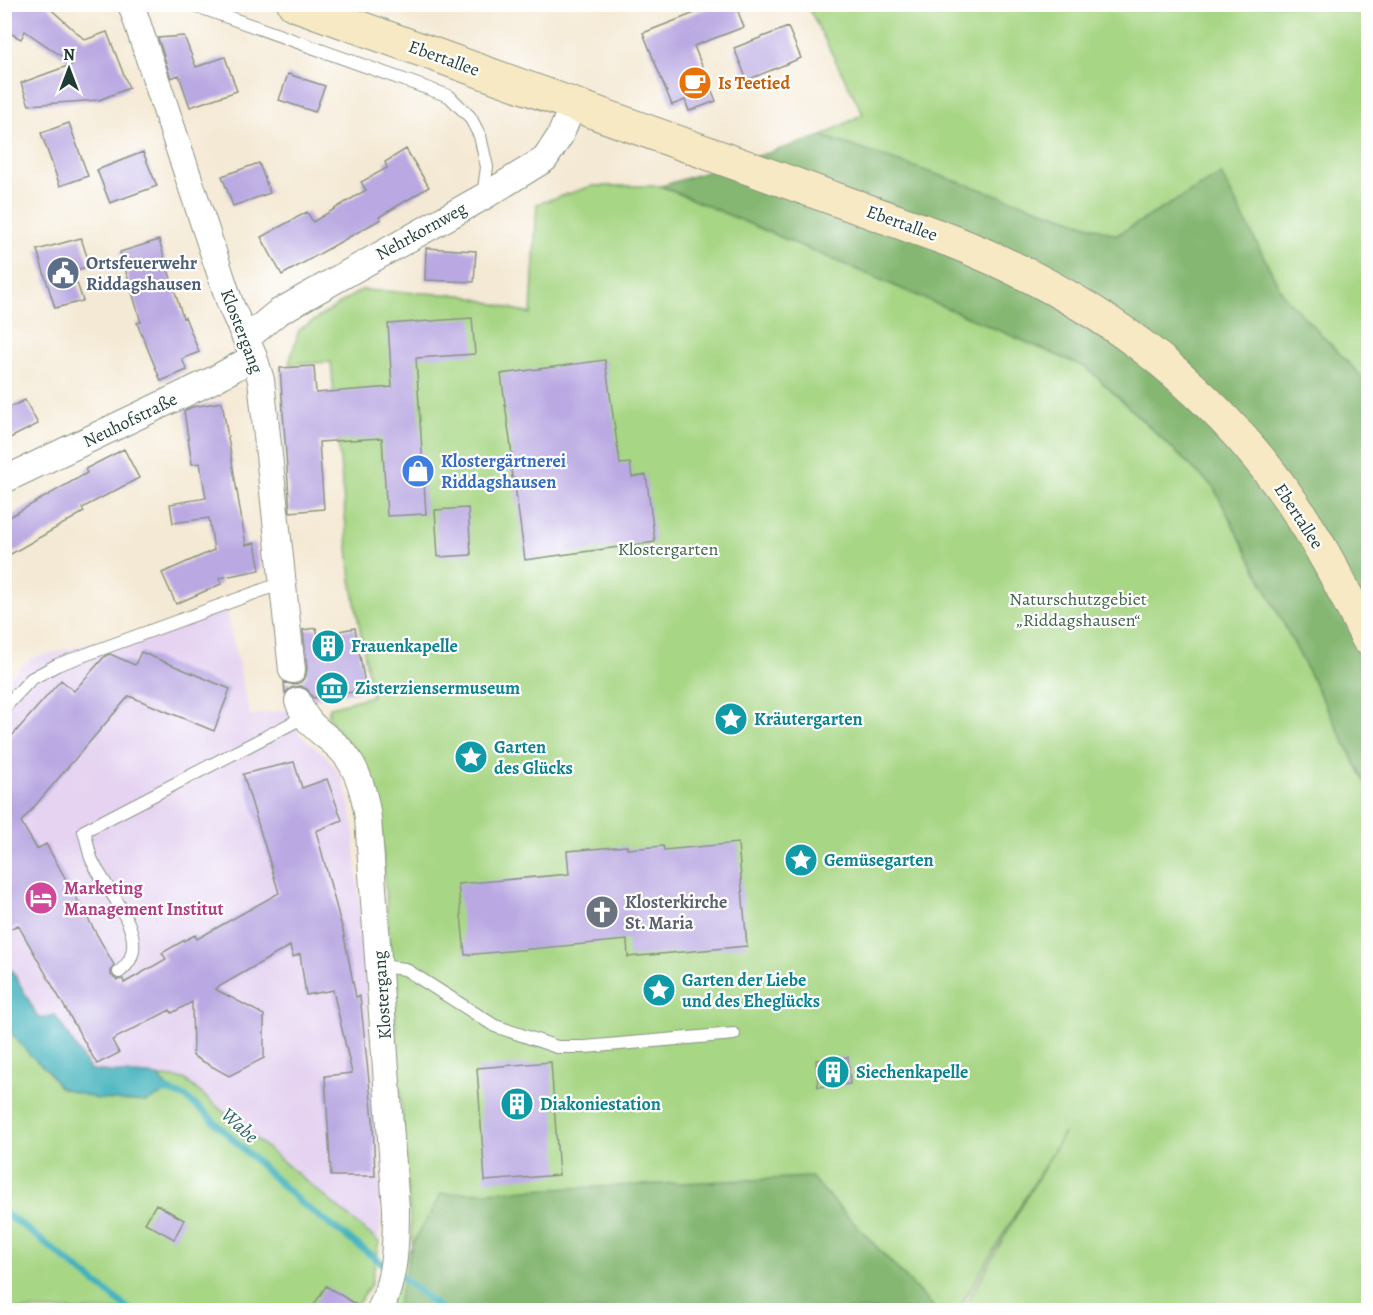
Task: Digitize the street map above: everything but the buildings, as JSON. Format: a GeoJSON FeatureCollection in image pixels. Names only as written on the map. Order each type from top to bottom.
{"type":"FeatureCollection","features":[{"type":"Feature","properties":{"kind":"main road","name":"Ebertallee"},"geometry":{"type":"LineString","coordinates":[[294,4],[990,256],[1049,285],[1106,319],[1159,359],[1209,403],[1268,469],[1294,505],[1324,553],[1368,639]]}},
{"type":"Feature","properties":{"kind":"street","name":"Klostergang"},"geometry":{"type":"LineString","coordinates":[[131,4],[231,306],[251,348],[261,380],[292,670]]}},
{"type":"Feature","properties":{"kind":"street","name":"Nehrkornweg"},"geometry":{"type":"LineString","coordinates":[[251,348],[277,313],[545,159],[560,136],[573,105]]}},
{"type":"Feature","properties":{"kind":"street","name":"Neuhofstraße"},"geometry":{"type":"LineString","coordinates":[[4,480],[213,380],[251,348]]}},
{"type":"Feature","properties":{"kind":"street","name":"Klostergang"},"geometry":{"type":"LineString","coordinates":[[301,709],[344,752],[361,786],[367,810],[396,1209],[392,1274],[380,1311]]}},
{"type":"Feature","properties":{"kind":"lane"},"geometry":{"type":"LineString","coordinates":[[191,4],[449,96],[470,117],[480,136],[488,167],[483,196]]}},
{"type":"Feature","properties":{"kind":"lane"},"geometry":{"type":"LineString","coordinates":[[4,708],[31,679],[57,665],[282,583]]}},
{"type":"Feature","properties":{"kind":"lane"},"geometry":{"type":"LineString","coordinates":[[119,972],[132,955],[134,936],[92,859],[84,831],[301,709]]}},
{"type":"Feature","properties":{"kind":"lane"},"geometry":{"type":"LineString","coordinates":[[380,966],[405,969],[495,1026],[557,1047],[585,1047],[734,1034]]}},
{"type":"Feature","properties":{"kind":"shaded area"},"geometry":{"type":"Polygon","coordinates":[[[226,610],[250,715],[289,710],[300,735],[324,754],[340,774],[348,797],[353,822],[378,1136],[381,1197],[379,1242],[184,1079],[90,1070],[56,1015],[39,1019],[12,970],[5,970],[4,682],[32,658],[226,610]]]}},
{"type":"Feature","properties":{"kind":"green space"},"geometry":{"type":"Polygon","coordinates":[[[807,5],[1368,5],[1368,551],[838,141],[822,136],[863,114],[807,5]]]}},
{"type":"Feature","properties":{"kind":"green space"},"geometry":{"type":"Polygon","coordinates":[[[822,136],[1117,235],[1221,174],[1284,296],[1368,383],[1368,788],[1214,488],[1087,368],[661,186],[822,136]]]}},
{"type":"Feature","properties":{"kind":"green space"},"geometry":{"type":"Polygon","coordinates":[[[592,186],[661,186],[1087,368],[1214,488],[1368,788],[1368,1310],[962,1310],[1064,1133],[958,1310],[375,1310],[412,1245],[380,818],[360,759],[328,716],[330,707],[372,696],[351,580],[331,362],[289,364],[299,330],[361,290],[462,295],[531,314],[537,204],[592,186]]]}},
{"type":"Feature","properties":{"kind":"green space"},"geometry":{"type":"Polygon","coordinates":[[[4,970],[12,970],[39,1019],[55,1015],[90,1070],[184,1079],[379,1242],[371,1284],[354,1310],[5,1310],[4,970]]]}},
{"type":"Feature","properties":{"kind":"green space"},"geometry":{"type":"Polygon","coordinates":[[[811,1177],[936,1310],[396,1310],[412,1245],[441,1194],[811,1177]]]}},
{"type":"Feature","properties":{"kind":"water"},"geometry":{"type":"Polygon","coordinates":[[[4,970],[12,970],[39,1019],[55,1015],[90,1070],[158,1076],[169,1091],[146,1102],[97,1099],[59,1087],[47,1070],[30,1055],[5,1026],[4,970]]]}},
{"type":"Feature","properties":{"kind":"waterway","name":"Wabe"},"geometry":{"type":"LineString","coordinates":[[160,1091],[169,1091],[185,1097],[301,1203],[386,1266]]}},
{"type":"Feature","properties":{"kind":"waterway"},"geometry":{"type":"LineString","coordinates":[[4,1213],[130,1310]]}},
{"type":"Feature","properties":{"kind":"waterway","name":"Wabe"},"geometry":{"type":"LineString","coordinates":[[398,1274],[442,1310]]}},
{"type":"Feature","properties":{"kind":"place","name":"Is Teetied"},"geometry":{"type":"Point","coordinates":[695,83]}},
{"type":"Feature","properties":{"kind":"place","name":"Ortsfeuerwehr Riddagshausen"},"geometry":{"type":"Point","coordinates":[63,273]}},
{"type":"Feature","properties":{"kind":"place","name":"Klostergärtnerei Riddagshausen"},"geometry":{"type":"Point","coordinates":[418,471]}},
{"type":"Feature","properties":{"kind":"place","name":"Frauenkapelle"},"geometry":{"type":"Point","coordinates":[328,646]}},
{"type":"Feature","properties":{"kind":"place","name":"Zisterziensermuseum"},"geometry":{"type":"Point","coordinates":[332,688]}},
{"type":"Feature","properties":{"kind":"place","name":"Kräutergarten"},"geometry":{"type":"Point","coordinates":[731,719]}},
{"type":"Feature","properties":{"kind":"place","name":"Garten des Glücks"},"geometry":{"type":"Point","coordinates":[471,757]}},
{"type":"Feature","properties":{"kind":"place","name":"Gemüsegarten"},"geometry":{"type":"Point","coordinates":[801,860]}},
{"type":"Feature","properties":{"kind":"place","name":"Marketing Management Institut"},"geometry":{"type":"Point","coordinates":[41,898]}},
{"type":"Feature","properties":{"kind":"place","name":"Klosterkirche St. Maria"},"geometry":{"type":"Point","coordinates":[602,912]}},
{"type":"Feature","properties":{"kind":"place","name":"Garten der Liebe und des Eheglücks"},"geometry":{"type":"Point","coordinates":[659,990]}},
{"type":"Feature","properties":{"kind":"place","name":"Siechenkapelle"},"geometry":{"type":"Point","coordinates":[833,1072]}},
{"type":"Feature","properties":{"kind":"place","name":"Diakoniestation"},"geometry":{"type":"Point","coordinates":[517,1104]}},
{"type":"Feature","properties":{"kind":"park label","name":"Klostergarten"},"geometry":{"type":"Point","coordinates":[668,549]}},
{"type":"Feature","properties":{"kind":"park label","name":"Naturschutzgebiet „Riddagshausen“"},"geometry":{"type":"Point","coordinates":[1078,609]}}]}
